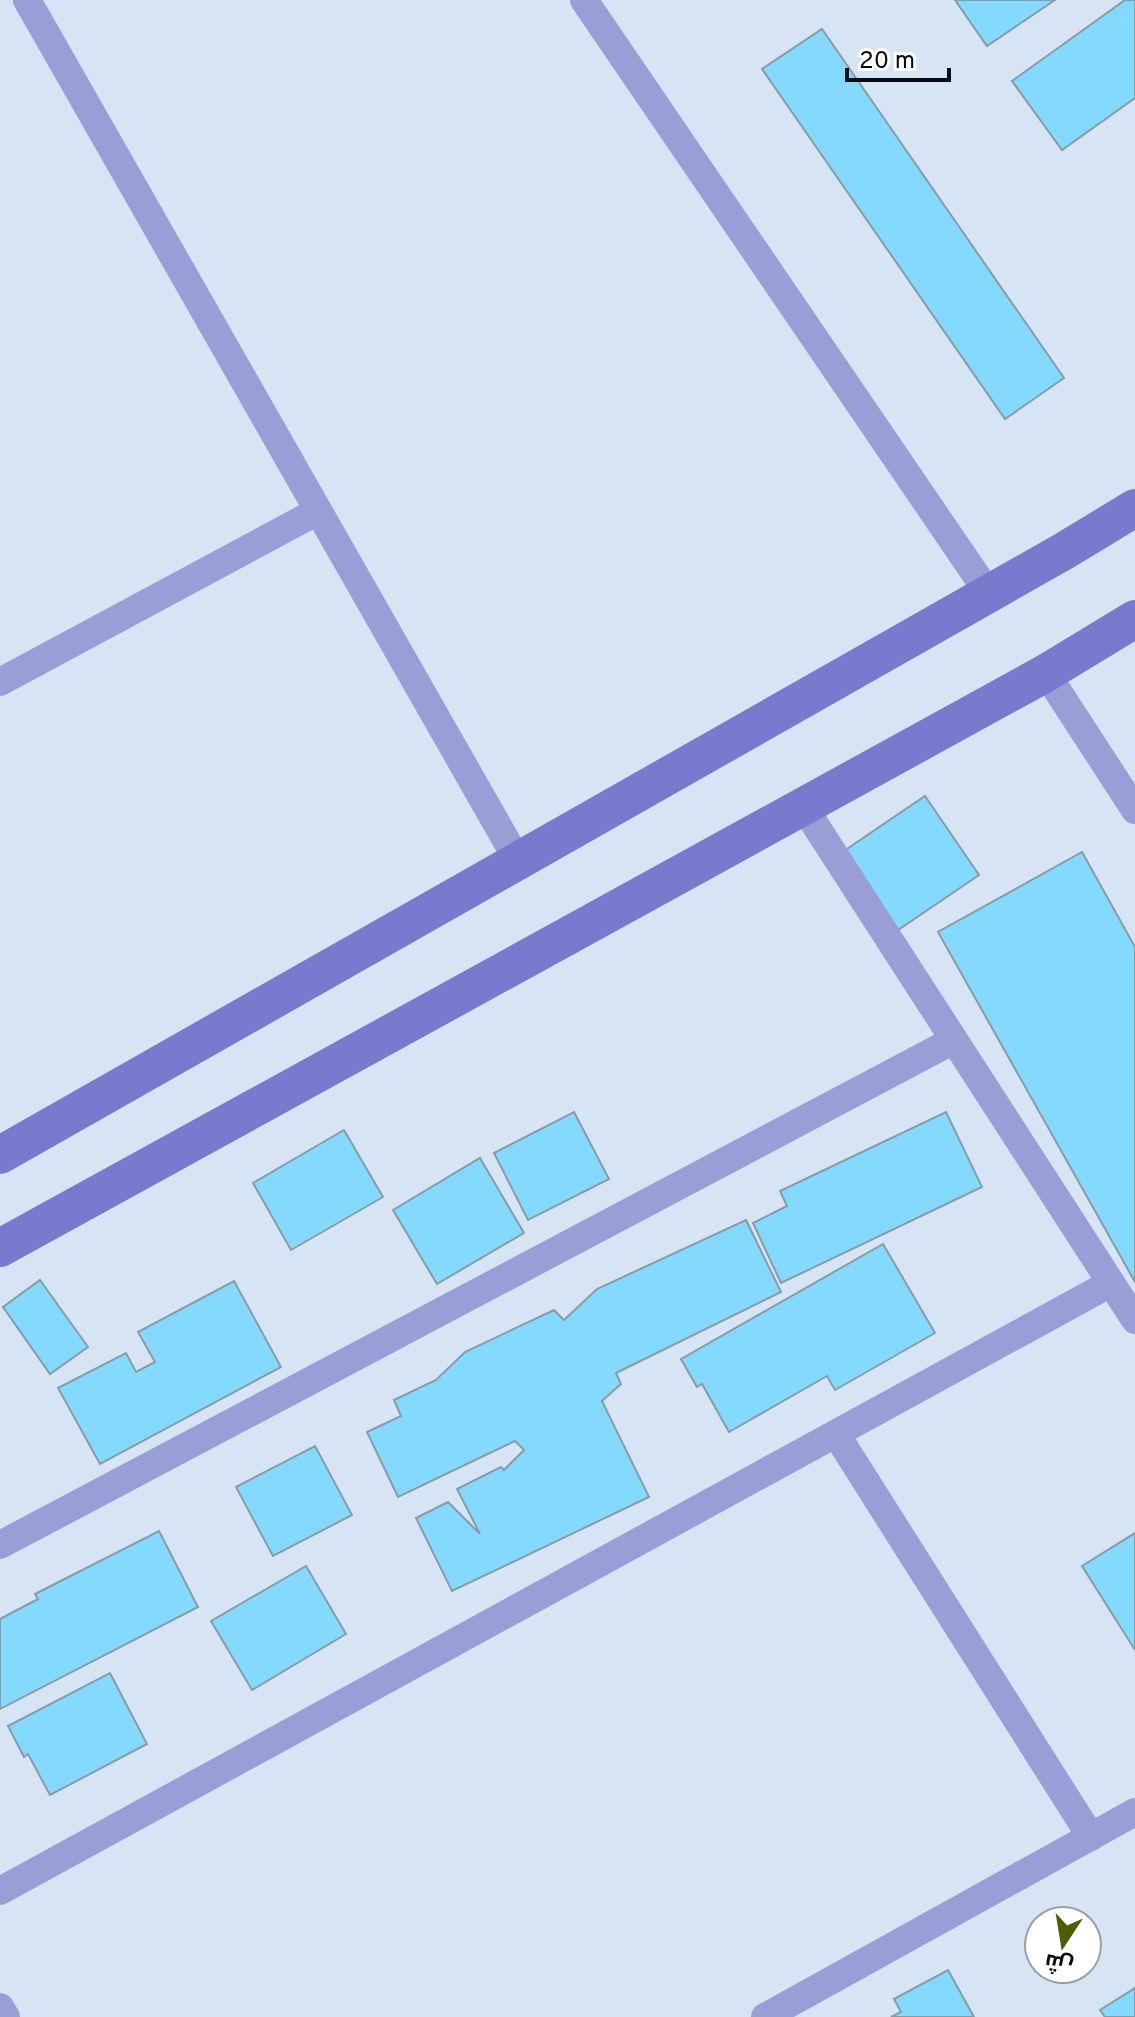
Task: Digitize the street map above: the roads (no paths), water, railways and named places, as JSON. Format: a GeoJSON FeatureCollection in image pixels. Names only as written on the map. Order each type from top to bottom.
{"type":"FeatureCollection","features":[{"type":"Feature","properties":{"kind":"street"},"geometry":{"type":"LineString","coordinates":[[27,0],[518,861]]}},
{"type":"Feature","properties":{"kind":"street"},"geometry":{"type":"LineString","coordinates":[[584,0],[989,594]]}},
{"type":"Feature","properties":{"kind":"street"},"geometry":{"type":"LineString","coordinates":[[0,1155],[989,594],[1135,508]]}},
{"type":"Feature","properties":{"kind":"street"},"geometry":{"type":"LineString","coordinates":[[0,682],[318,511]]}},
{"type":"Feature","properties":{"kind":"street"},"geometry":{"type":"LineString","coordinates":[[0,1248],[1046,673],[1131,631]]}},
{"type":"Feature","properties":{"kind":"street"},"geometry":{"type":"LineString","coordinates":[[1046,673],[1135,810]]}},
{"type":"Feature","properties":{"kind":"street"},"geometry":{"type":"LineString","coordinates":[[803,806],[1135,1320]]}},
{"type":"Feature","properties":{"kind":"street"},"geometry":{"type":"LineString","coordinates":[[0,1545],[954,1040]]}},
{"type":"Feature","properties":{"kind":"street"},"geometry":{"type":"LineString","coordinates":[[0,1891],[1111,1283]]}},
{"type":"Feature","properties":{"kind":"street"},"geometry":{"type":"LineString","coordinates":[[836,1434],[1091,1837]]}},
{"type":"Feature","properties":{"kind":"street"},"geometry":{"type":"LineString","coordinates":[[781,2013],[1135,1812]]}},
{"type":"Feature","properties":{"kind":"street"},"geometry":{"type":"LineString","coordinates":[[0,2007],[6,2017]]}}]}
